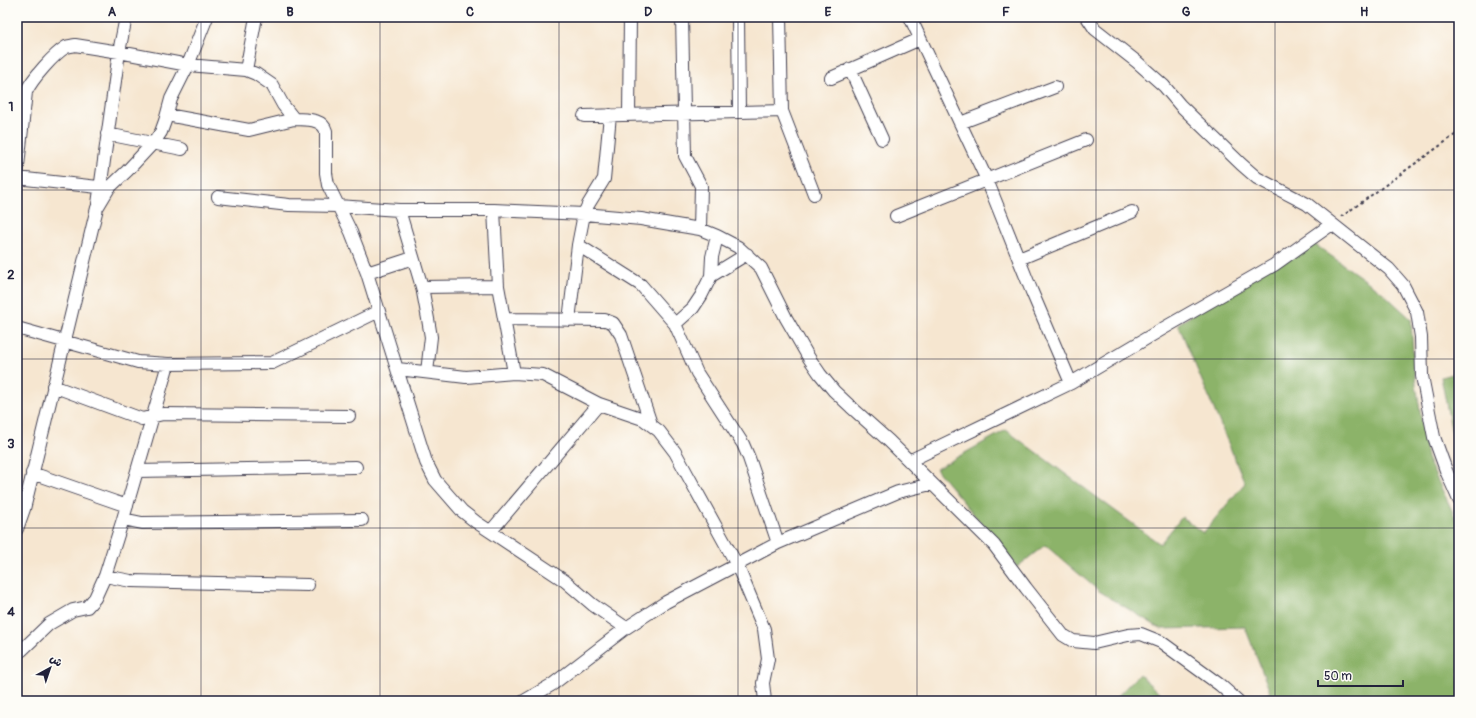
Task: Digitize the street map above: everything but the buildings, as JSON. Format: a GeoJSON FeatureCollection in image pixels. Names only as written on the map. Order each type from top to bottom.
{"type":"FeatureCollection","features":[{"type":"Feature","properties":{"kind":"street"},"geometry":{"type":"LineString","coordinates":[[17,529],[24,509],[97,208],[105,188],[107,134],[119,52],[126,17]]}},
{"type":"Feature","properties":{"kind":"street"},"geometry":{"type":"LineString","coordinates":[[207,17],[188,65],[174,92],[160,132],[152,144],[127,171],[105,188],[17,176],[26,92],[33,80],[54,57],[68,46],[75,45],[188,65],[246,70],[260,76],[272,85],[283,105],[294,119]]}},
{"type":"Feature","properties":{"kind":"street"},"geometry":{"type":"LineString","coordinates":[[246,70],[256,17]]}},
{"type":"Feature","properties":{"kind":"street"},"geometry":{"type":"LineString","coordinates":[[629,115],[630,17]]}},
{"type":"Feature","properties":{"kind":"street"},"geometry":{"type":"LineString","coordinates":[[682,17],[685,156],[701,186],[700,229]]}},
{"type":"Feature","properties":{"kind":"street"},"geometry":{"type":"LineString","coordinates":[[738,17],[739,112]]}},
{"type":"Feature","properties":{"kind":"street"},"geometry":{"type":"LineString","coordinates":[[780,17],[782,111],[814,194]]}},
{"type":"Feature","properties":{"kind":"street"},"geometry":{"type":"LineString","coordinates":[[910,17],[987,180],[1071,383]]}},
{"type":"Feature","properties":{"kind":"street"},"geometry":{"type":"LineString","coordinates":[[1087,17],[1095,29],[1137,62],[1164,86],[1180,105],[1257,178],[1307,204],[1389,269],[1403,285],[1417,312],[1421,337],[1422,376],[1434,437],[1459,500]]}},
{"type":"Feature","properties":{"kind":"street"},"geometry":{"type":"LineString","coordinates":[[831,78],[920,40]]}},
{"type":"Feature","properties":{"kind":"street"},"geometry":{"type":"LineString","coordinates":[[850,69],[882,138]]}},
{"type":"Feature","properties":{"kind":"street"},"geometry":{"type":"LineString","coordinates":[[960,123],[1055,87]]}},
{"type":"Feature","properties":{"kind":"street"},"geometry":{"type":"LineString","coordinates":[[584,116],[782,111]]}},
{"type":"Feature","properties":{"kind":"street"},"geometry":{"type":"LineString","coordinates":[[167,115],[249,130],[294,119],[319,121],[325,126],[326,173],[328,185],[351,232],[367,273],[426,462],[435,480],[462,511],[565,581],[594,605],[626,628]]}},
{"type":"Feature","properties":{"kind":"street"},"geometry":{"type":"LineString","coordinates":[[569,320],[578,245],[584,214],[604,180],[610,116]]}},
{"type":"Feature","properties":{"kind":"street"},"geometry":{"type":"LineString","coordinates":[[107,134],[182,149]]}},
{"type":"Feature","properties":{"kind":"street"},"geometry":{"type":"LineString","coordinates":[[896,216],[1086,140]]}},
{"type":"Feature","properties":{"kind":"street"},"geometry":{"type":"LineString","coordinates":[[218,197],[289,205],[399,210],[494,210],[584,214],[641,219],[700,229],[717,236],[738,247],[761,268],[786,318],[820,374],[839,397],[890,441],[931,484],[946,496],[994,545],[1063,635],[1074,641],[1094,643],[1128,635],[1142,634],[1161,642],[1220,685],[1238,701]]}},
{"type":"Feature","properties":{"kind":"street"},"geometry":{"type":"LineString","coordinates":[[399,210],[422,287],[431,337],[427,372]]}},
{"type":"Feature","properties":{"kind":"street"},"geometry":{"type":"LineString","coordinates":[[494,210],[498,286],[514,374]]}},
{"type":"Feature","properties":{"kind":"street"},"geometry":{"type":"LineString","coordinates":[[1019,259],[1132,212]]}},
{"type":"Feature","properties":{"kind":"street"},"geometry":{"type":"LineString","coordinates":[[909,461],[1071,383],[1164,328],[1274,266],[1332,224]]}},
{"type":"Feature","properties":{"kind":"street"},"geometry":{"type":"LineString","coordinates":[[675,324],[692,308],[701,296],[711,276],[712,257],[717,236]]}},
{"type":"Feature","properties":{"kind":"street"},"geometry":{"type":"LineString","coordinates":[[578,245],[641,285],[675,324],[697,373],[743,444],[750,458],[778,543]]}},
{"type":"Feature","properties":{"kind":"street"},"geometry":{"type":"LineString","coordinates":[[711,276],[747,254]]}},
{"type":"Feature","properties":{"kind":"street"},"geometry":{"type":"LineString","coordinates":[[367,273],[413,258]]}},
{"type":"Feature","properties":{"kind":"street"},"geometry":{"type":"LineString","coordinates":[[422,287],[498,286]]}},
{"type":"Feature","properties":{"kind":"street"},"geometry":{"type":"LineString","coordinates":[[17,328],[138,362],[168,364],[272,363],[379,311]]}},
{"type":"Feature","properties":{"kind":"street"},"geometry":{"type":"LineString","coordinates":[[504,319],[609,321],[616,326],[621,335],[651,424]]}},
{"type":"Feature","properties":{"kind":"street"},"geometry":{"type":"LineString","coordinates":[[17,653],[49,624],[73,610],[87,607],[95,598],[105,576],[123,519],[168,364]]}},
{"type":"Feature","properties":{"kind":"street"},"geometry":{"type":"LineString","coordinates":[[398,369],[466,378],[514,374],[543,375],[599,404],[643,419],[651,424],[667,439],[676,452],[737,565],[764,629],[768,658],[763,683],[766,701]]}},
{"type":"Feature","properties":{"kind":"street"},"geometry":{"type":"LineString","coordinates":[[53,386],[142,419],[163,414],[349,416]]}},
{"type":"Feature","properties":{"kind":"street"},"geometry":{"type":"LineString","coordinates":[[491,531],[599,404]]}},
{"type":"Feature","properties":{"kind":"street"},"geometry":{"type":"LineString","coordinates":[[137,471],[356,467]]}},
{"type":"Feature","properties":{"kind":"street"},"geometry":{"type":"LineString","coordinates":[[32,473],[127,506]]}},
{"type":"Feature","properties":{"kind":"street"},"geometry":{"type":"LineString","coordinates":[[524,701],[572,671],[626,628],[666,602],[778,543],[898,492],[931,484]]}},
{"type":"Feature","properties":{"kind":"street"},"geometry":{"type":"LineString","coordinates":[[123,519],[142,523],[362,520]]}},
{"type":"Feature","properties":{"kind":"street"},"geometry":{"type":"LineString","coordinates":[[105,576],[132,581],[308,584]]}},
{"type":"Feature","properties":{"kind":"path"},"geometry":{"type":"LineString","coordinates":[[1332,224],[1459,132]]}},
{"type":"Feature","properties":{"kind":"green space"},"geometry":{"type":"Polygon","coordinates":[[[1310,241],[1382,292],[1411,319],[1414,370],[1427,458],[1459,525],[1459,701],[1258,701],[1270,692],[1245,627],[1161,629],[1099,591],[1045,545],[1017,567],[936,469],[1006,430],[1160,544],[1182,517],[1203,533],[1245,483],[1178,324],[1310,241]]]}},
{"type":"Feature","properties":{"kind":"green space"},"geometry":{"type":"Polygon","coordinates":[[[1459,372],[1459,464],[1441,377],[1459,372]]]}},
{"type":"Feature","properties":{"kind":"green space"},"geometry":{"type":"Polygon","coordinates":[[[1139,674],[1167,701],[1113,701],[1139,674]]]}}]}
